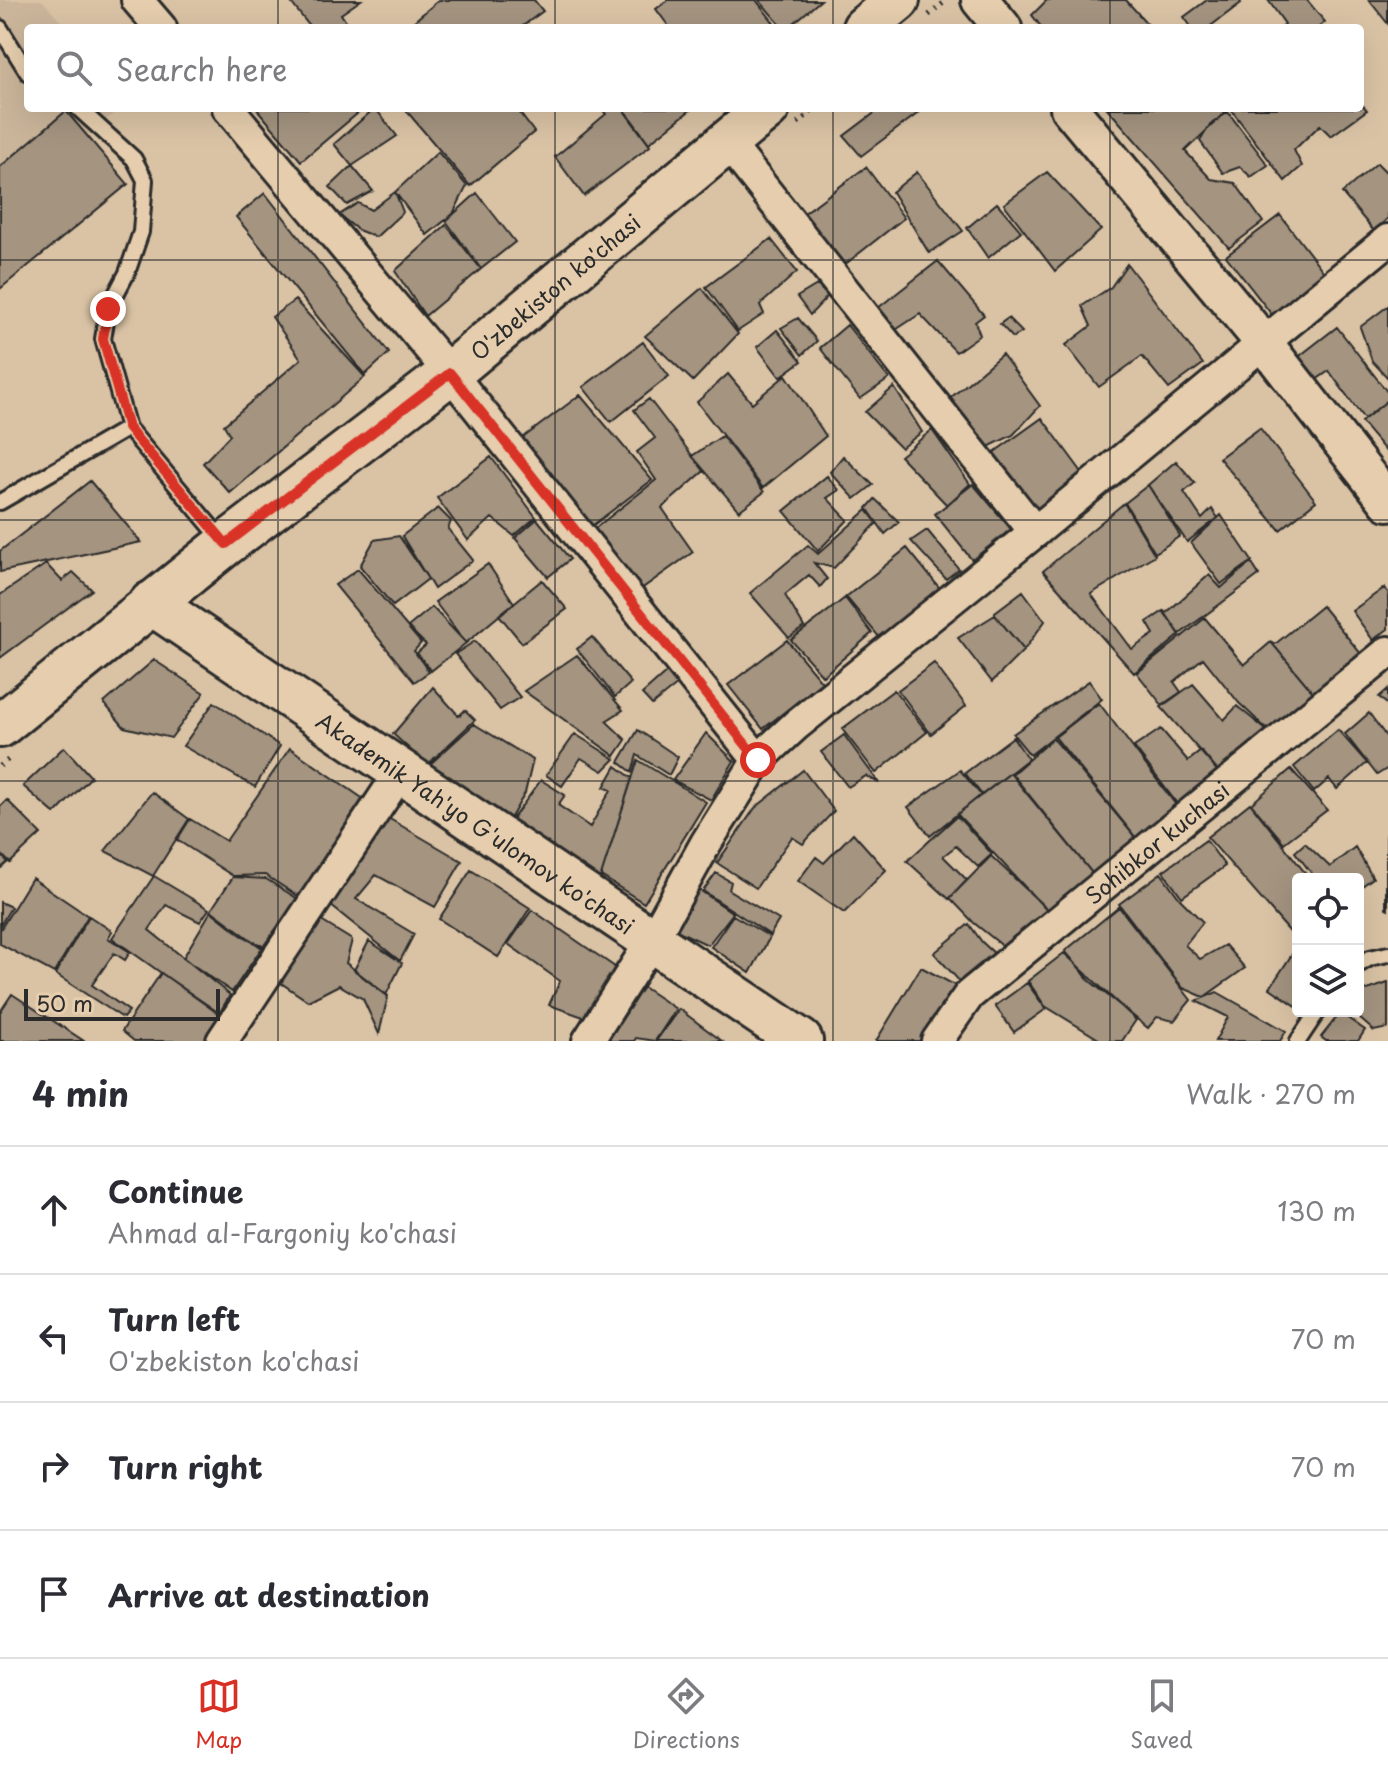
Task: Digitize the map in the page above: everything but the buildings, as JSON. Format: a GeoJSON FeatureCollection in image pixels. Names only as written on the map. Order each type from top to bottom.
{"type":"FeatureCollection","features":[{"type":"Feature","properties":{"kind":"main road"},"geometry":{"type":"LineString","coordinates":[[869,24],[898,0]]}},
{"type":"Feature","properties":{"kind":"main road","name":"O'zbekiston ko'chasi"},"geometry":{"type":"LineString","coordinates":[[0,726],[226,544],[450,373],[763,112]]}},
{"type":"Feature","properties":{"kind":"main road","name":"Akademik Yah'yo G'ulomov ko'chasi"},"geometry":{"type":"LineString","coordinates":[[151,603],[801,1041]]}},
{"type":"Feature","properties":{"kind":"street"},"geometry":{"type":"LineString","coordinates":[[980,0],[1000,24]]}},
{"type":"Feature","properties":{"kind":"street"},"geometry":{"type":"LineString","coordinates":[[231,112],[450,373],[758,760]]}},
{"type":"Feature","properties":{"kind":"street"},"geometry":{"type":"LineString","coordinates":[[1072,112],[1264,343],[1388,502]]}},
{"type":"Feature","properties":{"kind":"street"},"geometry":{"type":"LineString","coordinates":[[727,142],[1035,532]]}},
{"type":"Feature","properties":{"kind":"street"},"geometry":{"type":"LineString","coordinates":[[588,1041],[653,939],[706,843],[758,760],[796,725],[1388,240]]}},
{"type":"Feature","properties":{"kind":"street","name":"Sohibkor kuchasi"},"geometry":{"type":"LineString","coordinates":[[937,1041],[969,995],[1388,652]]}},
{"type":"Feature","properties":{"kind":"street"},"geometry":{"type":"LineString","coordinates":[[222,1041],[402,770]]}},
{"type":"Feature","properties":{"kind":"lane"},"geometry":{"type":"LineString","coordinates":[[0,28],[24,67]]}},
{"type":"Feature","properties":{"kind":"lane"},"geometry":{"type":"LineString","coordinates":[[82,112],[134,159],[145,180],[141,232],[127,273],[108,309],[103,339],[128,428],[226,544]]}},
{"type":"Feature","properties":{"kind":"lane"},"geometry":{"type":"LineString","coordinates":[[0,502],[128,428]]}},
{"type":"Feature","properties":{"kind":"lane"},"geometry":{"type":"LineString","coordinates":[[1364,962],[1388,954]]}},
{"type":"Feature","properties":{"kind":"lane"},"geometry":{"type":"LineString","coordinates":[[1298,1041],[1314,1017]]}},
{"type":"Feature","properties":{"kind":"shaded area"},"geometry":{"type":"Polygon","coordinates":[[[0,0],[42,0],[63,24],[24,24],[24,112],[115,112],[0,211],[0,0]]]}},
{"type":"Feature","properties":{"kind":"route"},"geometry":{"type":"LineString","coordinates":[[108,309],[103,339],[128,428],[226,544],[450,373],[758,760]]}}]}
